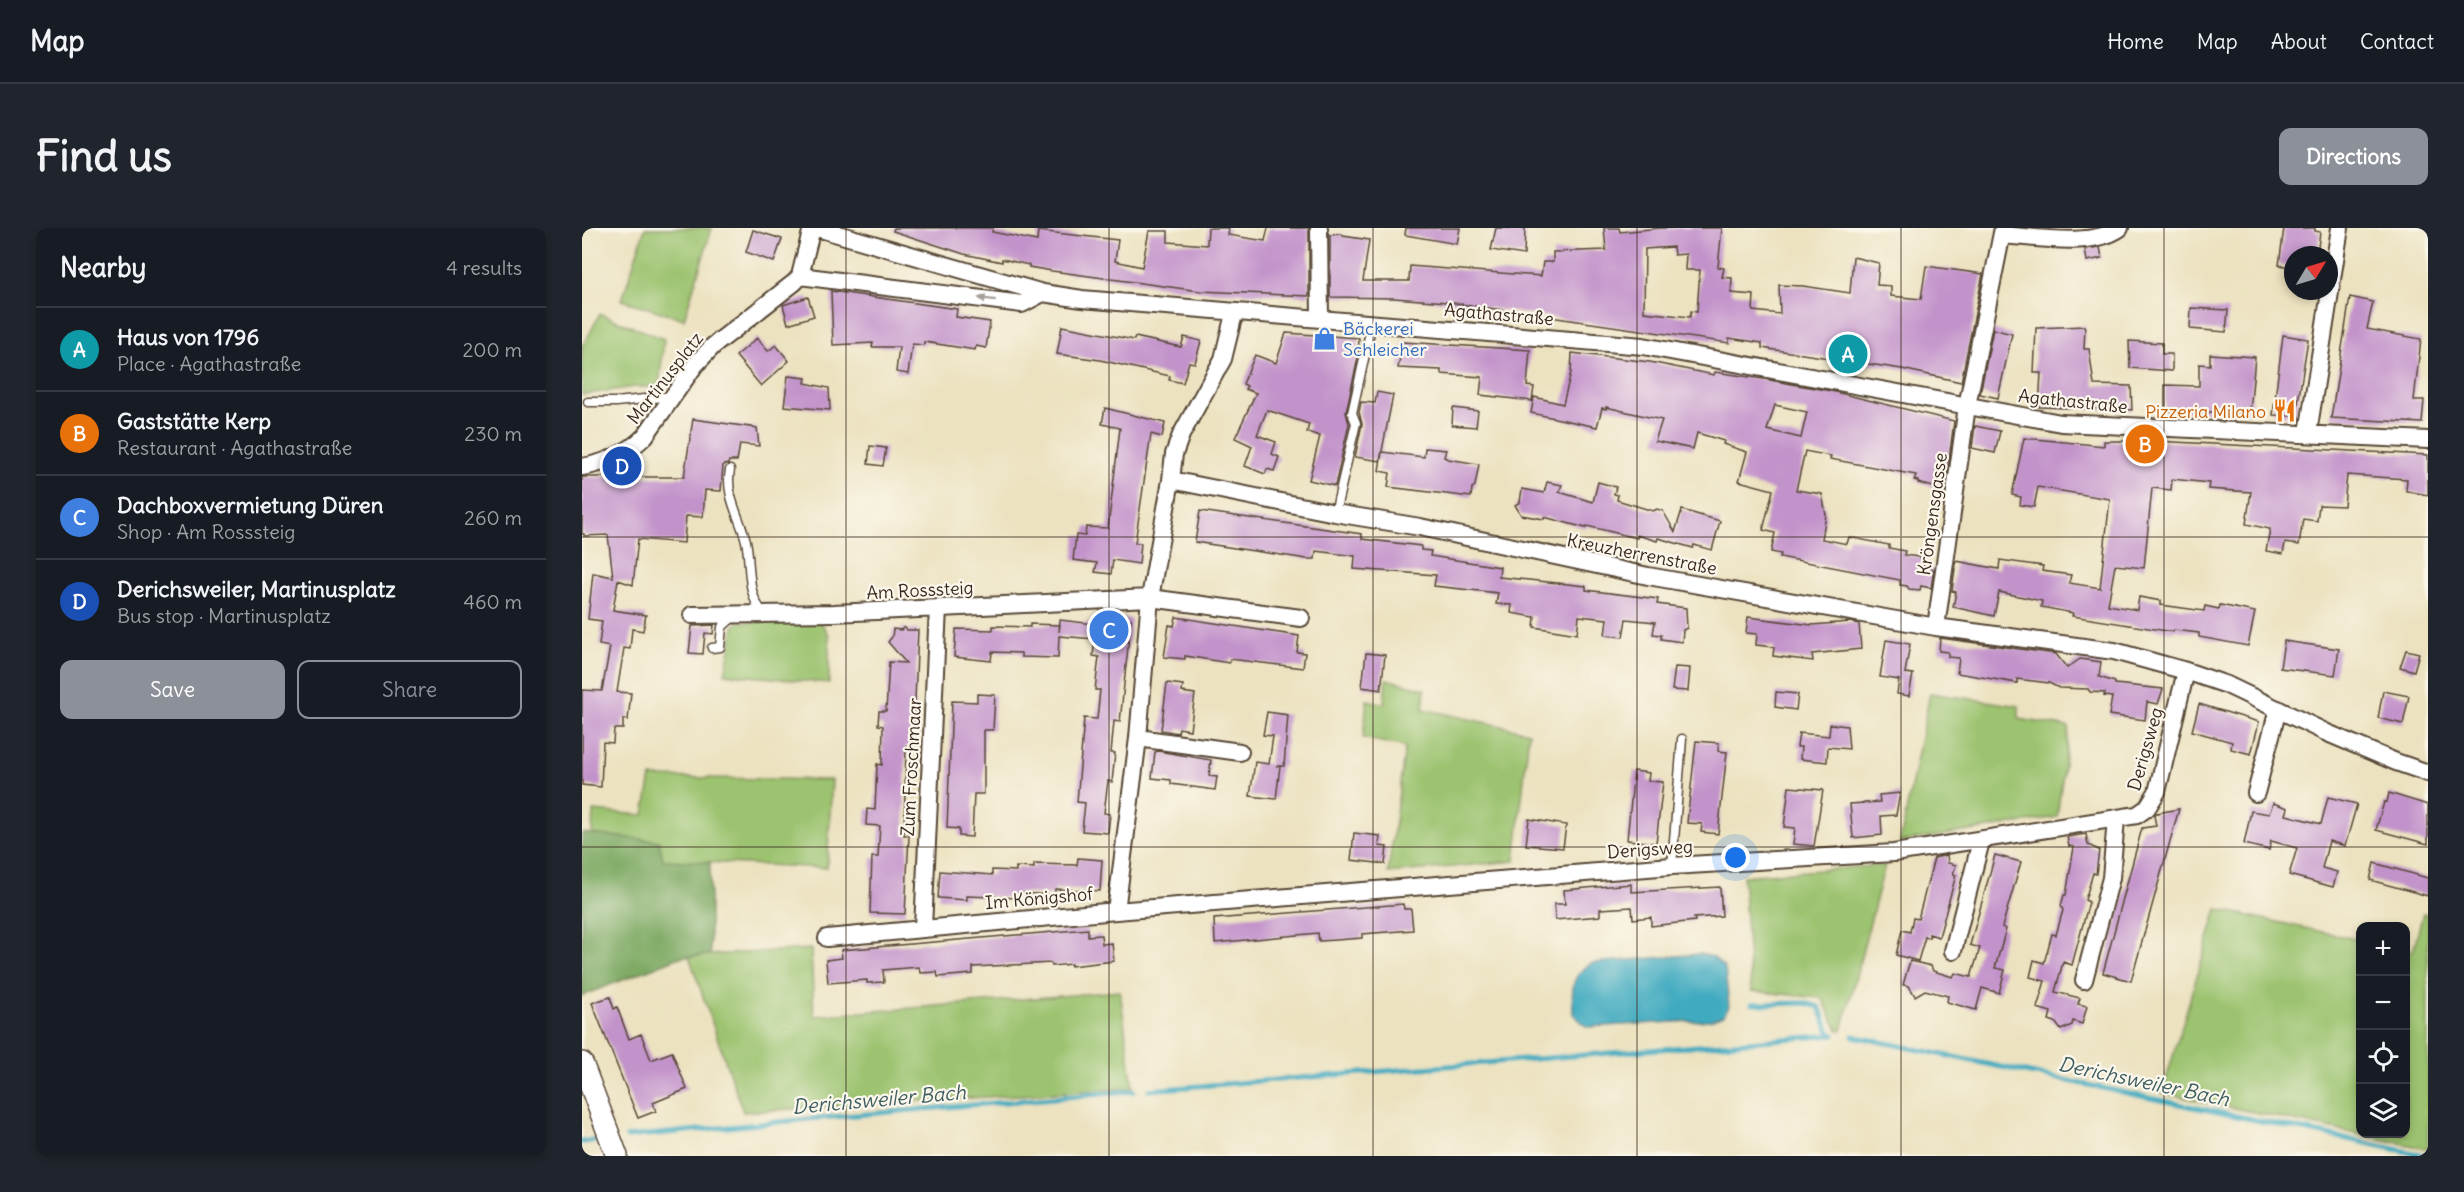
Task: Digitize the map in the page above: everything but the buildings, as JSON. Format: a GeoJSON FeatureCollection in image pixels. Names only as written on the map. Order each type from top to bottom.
{"type":"FeatureCollection","features":[{"type":"Feature","properties":{"kind":"street"},"geometry":{"type":"LineString","coordinates":[[812,228],[800,276],[1022,304],[1043,293]]}},
{"type":"Feature","properties":{"kind":"street","name":"Agathastraße"},"geometry":{"type":"LineString","coordinates":[[817,228],[1043,293],[1082,299],[1234,314],[1643,346],[2061,423],[2428,440]]}},
{"type":"Feature","properties":{"kind":"street"},"geometry":{"type":"LineString","coordinates":[[1319,228],[1320,319]]}},
{"type":"Feature","properties":{"kind":"street"},"geometry":{"type":"LineString","coordinates":[[1966,406],[2002,232],[2078,239],[2098,238],[2112,234],[2120,228]]}},
{"type":"Feature","properties":{"kind":"street"},"geometry":{"type":"LineString","coordinates":[[2308,433],[2340,228]]}},
{"type":"Feature","properties":{"kind":"street","name":"Martinusplatz"},"geometry":{"type":"LineString","coordinates":[[582,467],[615,459],[636,445],[645,436],[695,365],[713,346],[800,276]]}},
{"type":"Feature","properties":{"kind":"street"},"geometry":{"type":"LineString","coordinates":[[1171,480],[1178,444],[1222,359],[1234,314]]}},
{"type":"Feature","properties":{"kind":"street","name":"Kröngensgasse"},"geometry":{"type":"LineString","coordinates":[[1936,627],[1966,406]]}},
{"type":"Feature","properties":{"kind":"street","name":"Kreuzherrenstraße"},"geometry":{"type":"LineString","coordinates":[[1171,480],[1335,513],[1420,527],[1648,576],[1936,627],[2114,651],[2227,685],[2325,732],[2428,773]]}},
{"type":"Feature","properties":{"kind":"street","name":"Im Königshof"},"geometry":{"type":"LineString","coordinates":[[827,938],[1116,911],[1138,738],[1150,598],[1171,480]]}},
{"type":"Feature","properties":{"kind":"street"},"geometry":{"type":"LineString","coordinates":[[1150,598],[1301,618]]}},
{"type":"Feature","properties":{"kind":"street","name":"Am Rosssteig"},"geometry":{"type":"LineString","coordinates":[[692,615],[766,615],[938,609],[1150,598]]}},
{"type":"Feature","properties":{"kind":"street","name":"Zum Froschmaar"},"geometry":{"type":"LineString","coordinates":[[923,928],[938,609]]}},
{"type":"Feature","properties":{"kind":"street","name":"Derigsweg"},"geometry":{"type":"LineString","coordinates":[[1116,911],[1672,866],[1894,853],[2116,819],[2137,814],[2147,808],[2157,792],[2186,671]]}},
{"type":"Feature","properties":{"kind":"street"},"geometry":{"type":"LineString","coordinates":[[2256,793],[2278,709]]}},
{"type":"Feature","properties":{"kind":"street"},"geometry":{"type":"LineString","coordinates":[[1138,738],[1240,752]]}},
{"type":"Feature","properties":{"kind":"street"},"geometry":{"type":"LineString","coordinates":[[2084,980],[2111,878],[2116,819]]}},
{"type":"Feature","properties":{"kind":"street"},"geometry":{"type":"LineString","coordinates":[[1953,951],[1981,841]]}},
{"type":"Feature","properties":{"kind":"street"},"geometry":{"type":"LineString","coordinates":[[582,1063],[617,1156]]}},
{"type":"Feature","properties":{"kind":"lane"},"geometry":{"type":"LineString","coordinates":[[1335,513],[1356,423],[1352,413],[1372,323]]}},
{"type":"Feature","properties":{"kind":"lane"},"geometry":{"type":"LineString","coordinates":[[588,402],[616,402],[673,396]]}},
{"type":"Feature","properties":{"kind":"lane"},"geometry":{"type":"LineString","coordinates":[[730,470],[728,481],[730,493],[746,542],[754,597],[766,615]]}},
{"type":"Feature","properties":{"kind":"lane"},"geometry":{"type":"LineString","coordinates":[[712,648],[720,647],[725,622],[739,615]]}},
{"type":"Feature","properties":{"kind":"lane"},"geometry":{"type":"LineString","coordinates":[[1672,866],[1682,739]]}},
{"type":"Feature","properties":{"kind":"green space"},"geometry":{"type":"Polygon","coordinates":[[[645,228],[712,228],[684,319],[622,300],[645,228]]]}},
{"type":"Feature","properties":{"kind":"green space"},"geometry":{"type":"Polygon","coordinates":[[[600,314],[664,339],[659,387],[634,387],[582,395],[582,344],[600,314]]]}},
{"type":"Feature","properties":{"kind":"green space"},"geometry":{"type":"Polygon","coordinates":[[[820,621],[829,635],[829,683],[725,674],[734,627],[738,622],[820,621]]]}},
{"type":"Feature","properties":{"kind":"green space"},"geometry":{"type":"Polygon","coordinates":[[[1386,679],[1425,689],[1423,709],[1529,732],[1515,861],[1388,873],[1405,747],[1363,738],[1367,700],[1384,704],[1386,679]]]}},
{"type":"Feature","properties":{"kind":"green space"},"geometry":{"type":"Polygon","coordinates":[[[1930,693],[2019,706],[2019,719],[2069,727],[2057,817],[1900,842],[1930,693]]]}},
{"type":"Feature","properties":{"kind":"green space"},"geometry":{"type":"Polygon","coordinates":[[[651,777],[832,780],[827,868],[663,860],[592,834],[593,811],[644,815],[651,777]]]}},
{"type":"Feature","properties":{"kind":"green space"},"geometry":{"type":"Polygon","coordinates":[[[582,833],[659,841],[663,860],[710,862],[710,955],[680,957],[582,996],[582,833]]]}},
{"type":"Feature","properties":{"kind":"green space"},"geometry":{"type":"Polygon","coordinates":[[[1885,865],[1842,1030],[1838,1030],[1822,998],[1751,991],[1743,876],[1885,865]]]}},
{"type":"Feature","properties":{"kind":"green space"},"geometry":{"type":"Polygon","coordinates":[[[2217,909],[2356,939],[2356,1134],[2162,1093],[2217,909]]]}},
{"type":"Feature","properties":{"kind":"green space"},"geometry":{"type":"Polygon","coordinates":[[[2423,913],[2428,915],[2428,1149],[2376,1138],[2410,1138],[2410,951],[2413,951],[2423,913]]]}},
{"type":"Feature","properties":{"kind":"green space"},"geometry":{"type":"Polygon","coordinates":[[[811,949],[814,1016],[1120,991],[1133,1088],[743,1112],[689,956],[811,949]]]}},
{"type":"Feature","properties":{"kind":"water"},"geometry":{"type":"Polygon","coordinates":[[[1700,954],[1713,957],[1725,968],[1729,1006],[1724,1015],[1710,1020],[1587,1027],[1573,1014],[1573,984],[1579,973],[1592,963],[1700,954]]]}},
{"type":"Feature","properties":{"kind":"waterway"},"geometry":{"type":"LineString","coordinates":[[1752,1004],[1805,1003],[1819,1007],[1831,1035]]}},
{"type":"Feature","properties":{"kind":"waterway"},"geometry":{"type":"LineString","coordinates":[[1149,1090],[1834,1035]]}},
{"type":"Feature","properties":{"kind":"waterway","name":"Derichsweiler Bach"},"geometry":{"type":"LineString","coordinates":[[1853,1036],[2428,1156]]}},
{"type":"Feature","properties":{"kind":"waterway","name":"Derichsweiler Bach"},"geometry":{"type":"LineString","coordinates":[[627,1137],[1134,1091]]}},
{"type":"Feature","properties":{"kind":"waterway","name":"Derichsweiler Bach"},"geometry":{"type":"LineString","coordinates":[[582,1142],[599,1140]]}},
{"type":"Feature","properties":{"kind":"place","name":"Bäckerei Schleicher"},"geometry":{"type":"Point","coordinates":[1325,338]}},
{"type":"Feature","properties":{"kind":"place","name":"Haus von 1796"},"geometry":{"type":"Point","coordinates":[1848,354]}},
{"type":"Feature","properties":{"kind":"place","name":"Pizzeria Milano"},"geometry":{"type":"Point","coordinates":[2284,411]}},
{"type":"Feature","properties":{"kind":"place","name":"Gaststätte Kerp"},"geometry":{"type":"Point","coordinates":[2145,444]}},
{"type":"Feature","properties":{"kind":"place","name":"Derichsweiler, Martinusplatz"},"geometry":{"type":"Point","coordinates":[622,466]}},
{"type":"Feature","properties":{"kind":"place","name":"Dachboxvermietung Düren"},"geometry":{"type":"Point","coordinates":[1109,630]}}]}
